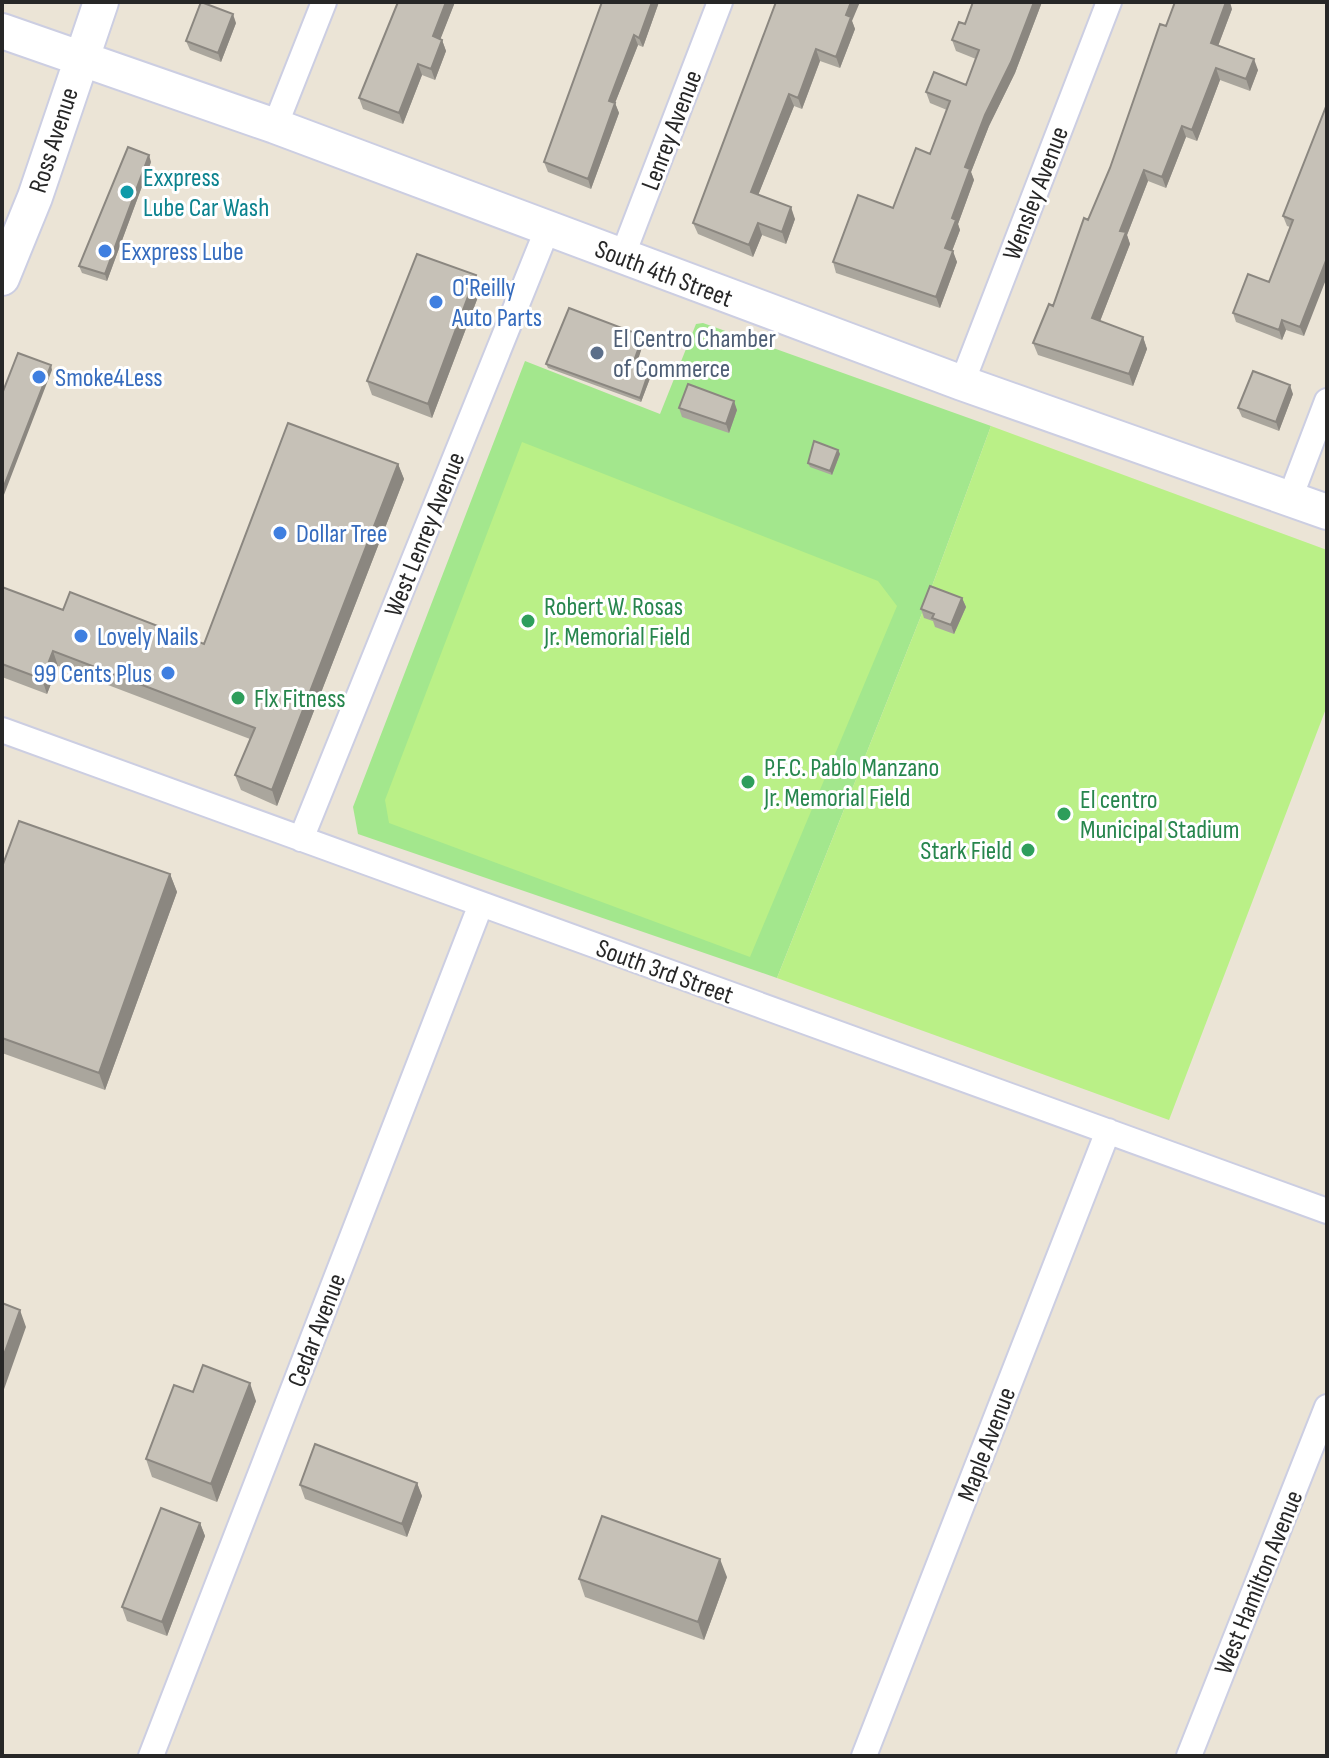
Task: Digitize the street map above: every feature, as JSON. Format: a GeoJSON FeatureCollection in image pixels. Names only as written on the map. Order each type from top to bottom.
{"type":"FeatureCollection","features":[{"type":"Feature","properties":{"kind":"main road","name":"Ross Avenue"},"geometry":{"type":"LineString","coordinates":[[2,278],[35,197],[79,58],[101,2]]}},
{"type":"Feature","properties":{"kind":"main road","name":"South 4th Street"},"geometry":{"type":"LineString","coordinates":[[2,31],[275,126],[962,383],[1327,512]]}},
{"type":"Feature","properties":{"kind":"street"},"geometry":{"type":"LineString","coordinates":[[275,126],[324,2]]}},
{"type":"Feature","properties":{"kind":"street","name":"Lenrey Avenue"},"geometry":{"type":"LineString","coordinates":[[622,257],[720,2]]}},
{"type":"Feature","properties":{"kind":"street","name":"Wensley Avenue"},"geometry":{"type":"LineString","coordinates":[[962,383],[1109,2]]}},
{"type":"Feature","properties":{"kind":"street","name":"West Lenrey Avenue"},"geometry":{"type":"LineString","coordinates":[[301,839],[547,230]]}},
{"type":"Feature","properties":{"kind":"street"},"geometry":{"type":"LineString","coordinates":[[1290,498],[1327,401]]}},
{"type":"Feature","properties":{"kind":"street","name":"South 3rd Street"},"geometry":{"type":"LineString","coordinates":[[2,730],[1327,1211]]}},
{"type":"Feature","properties":{"kind":"street","name":"Cedar Avenue"},"geometry":{"type":"LineString","coordinates":[[151,1756],[481,904]]}},
{"type":"Feature","properties":{"kind":"street","name":"Maple Avenue"},"geometry":{"type":"LineString","coordinates":[[864,1756],[1108,1131]]}},
{"type":"Feature","properties":{"kind":"street","name":"West Hamilton Avenue"},"geometry":{"type":"LineString","coordinates":[[1189,1756],[1327,1407]]}},
{"type":"Feature","properties":{"kind":"green space"},"geometry":{"type":"Polygon","coordinates":[[[703,323],[991,426],[921,616],[777,978],[358,834],[353,807],[525,361],[660,414],[696,324],[703,323]]]}},
{"type":"Feature","properties":{"kind":"green space","name":"El centro Municipal Stadium"},"geometry":{"type":"Polygon","coordinates":[[[991,426],[1327,550],[1327,706],[1169,1120],[777,978],[921,616],[991,426]]]}},
{"type":"Feature","properties":{"kind":"green space"},"geometry":{"type":"Polygon","coordinates":[[[522,442],[878,581],[897,606],[750,957],[389,823],[385,800],[522,442]]]}},
{"type":"Feature","properties":{"kind":"building"},"geometry":{"type":"Polygon","coordinates":[[[201,2],[233,14],[218,53],[186,41],[201,2]]]}},
{"type":"Feature","properties":{"kind":"building"},"geometry":{"type":"Polygon","coordinates":[[[398,2],[446,2],[433,36],[442,40],[431,69],[418,64],[399,113],[359,98],[398,2]]]}},
{"type":"Feature","properties":{"kind":"building"},"geometry":{"type":"Polygon","coordinates":[[[602,2],[652,2],[639,38],[634,35],[609,101],[615,103],[588,179],[544,162],[602,2]]]}},
{"type":"Feature","properties":{"kind":"building"},"geometry":{"type":"Polygon","coordinates":[[[776,2],[851,2],[846,15],[851,17],[836,57],[816,49],[798,98],[789,94],[751,192],[791,207],[782,232],[758,223],[749,245],[693,223],[776,2]]]}},
{"type":"Feature","properties":{"kind":"building"},"geometry":{"type":"Polygon","coordinates":[[[973,2],[1034,2],[965,167],[970,169],[945,248],[953,251],[936,297],[833,262],[858,195],[893,208],[916,148],[930,154],[950,101],[926,92],[934,72],[966,85],[979,50],[952,40],[959,22],[965,24],[973,2]]]}},
{"type":"Feature","properties":{"kind":"building"},"geometry":{"type":"Polygon","coordinates":[[[1175,2],[1226,2],[1211,43],[1254,59],[1246,79],[1216,68],[1192,130],[1182,126],[1162,177],[1144,170],[1120,231],[1126,232],[1092,318],[1143,337],[1129,374],[1033,343],[1049,304],[1053,306],[1084,218],[1088,220],[1110,168],[1160,24],[1166,26],[1175,2]]]}},
{"type":"Feature","properties":{"kind":"building"},"geometry":{"type":"Polygon","coordinates":[[[1327,104],[1327,258],[1300,327],[1282,320],[1279,330],[1233,313],[1248,274],[1269,282],[1293,220],[1283,216],[1327,104]]]}},
{"type":"Feature","properties":{"kind":"building"},"geometry":{"type":"Polygon","coordinates":[[[128,147],[149,155],[105,274],[79,266],[128,147]]]}},
{"type":"Feature","properties":{"kind":"building"},"geometry":{"type":"Polygon","coordinates":[[[417,254],[476,275],[428,404],[367,381],[417,254]]]}},
{"type":"Feature","properties":{"kind":"building","name":"El Centro Chamber of Commerce"},"geometry":{"type":"Polygon","coordinates":[[[569,308],[643,336],[634,361],[650,368],[640,398],[546,364],[569,308]]]}},
{"type":"Feature","properties":{"kind":"building"},"geometry":{"type":"Polygon","coordinates":[[[18,353],[51,365],[2,491],[2,394],[18,353]]]}},
{"type":"Feature","properties":{"kind":"building"},"geometry":{"type":"Polygon","coordinates":[[[1253,371],[1290,385],[1276,422],[1238,408],[1253,371]]]}},
{"type":"Feature","properties":{"kind":"building"},"geometry":{"type":"Polygon","coordinates":[[[688,384],[734,401],[726,424],[679,408],[688,384]]]}},
{"type":"Feature","properties":{"kind":"building"},"geometry":{"type":"Polygon","coordinates":[[[288,423],[398,464],[272,790],[235,775],[255,728],[53,651],[42,679],[2,664],[2,587],[63,610],[70,592],[204,644],[288,423]]]}},
{"type":"Feature","properties":{"kind":"building"},"geometry":{"type":"Polygon","coordinates":[[[814,441],[838,450],[830,471],[808,463],[814,441]]]}},
{"type":"Feature","properties":{"kind":"building"},"geometry":{"type":"Polygon","coordinates":[[[930,586],[962,598],[951,625],[932,618],[934,614],[921,609],[930,586]]]}},
{"type":"Feature","properties":{"kind":"building"},"geometry":{"type":"Polygon","coordinates":[[[19,821],[170,874],[99,1073],[2,1038],[2,867],[19,821]]]}},
{"type":"Feature","properties":{"kind":"building"},"geometry":{"type":"Polygon","coordinates":[[[2,1303],[20,1310],[2,1360],[2,1303]]]}},
{"type":"Feature","properties":{"kind":"building"},"geometry":{"type":"Polygon","coordinates":[[[203,1365],[250,1383],[211,1484],[146,1459],[174,1385],[193,1392],[203,1365]]]}},
{"type":"Feature","properties":{"kind":"building"},"geometry":{"type":"Polygon","coordinates":[[[315,1444],[417,1483],[402,1524],[300,1485],[315,1444]]]}},
{"type":"Feature","properties":{"kind":"building"},"geometry":{"type":"Polygon","coordinates":[[[161,1508],[200,1523],[162,1622],[122,1607],[161,1508]]]}},
{"type":"Feature","properties":{"kind":"building"},"geometry":{"type":"Polygon","coordinates":[[[602,1516],[720,1559],[698,1622],[579,1579],[602,1516]]]}},
{"type":"Feature","properties":{"kind":"place","name":"Exxpress Lube Car Wash"},"geometry":{"type":"Point","coordinates":[127,192]}},
{"type":"Feature","properties":{"kind":"place","name":"Exxpress Lube"},"geometry":{"type":"Point","coordinates":[105,251]}},
{"type":"Feature","properties":{"kind":"place","name":"O'Reilly Auto Parts"},"geometry":{"type":"Point","coordinates":[436,302]}},
{"type":"Feature","properties":{"kind":"place","name":"El Centro Chamber of Commerce"},"geometry":{"type":"Point","coordinates":[597,353]}},
{"type":"Feature","properties":{"kind":"place","name":"Smoke4Less"},"geometry":{"type":"Point","coordinates":[39,377]}},
{"type":"Feature","properties":{"kind":"place","name":"Dollar Tree"},"geometry":{"type":"Point","coordinates":[280,533]}},
{"type":"Feature","properties":{"kind":"place","name":"Robert W. Rosas Jr. Memorial Field"},"geometry":{"type":"Point","coordinates":[528,621]}},
{"type":"Feature","properties":{"kind":"place","name":"Lovely Nails"},"geometry":{"type":"Point","coordinates":[81,636]}},
{"type":"Feature","properties":{"kind":"place","name":"99 Cents Plus"},"geometry":{"type":"Point","coordinates":[168,673]}},
{"type":"Feature","properties":{"kind":"place","name":"Flx Fitness"},"geometry":{"type":"Point","coordinates":[238,698]}},
{"type":"Feature","properties":{"kind":"place","name":"P.F.C. Pablo Manzano Jr. Memorial Field"},"geometry":{"type":"Point","coordinates":[748,782]}},
{"type":"Feature","properties":{"kind":"place","name":"El centro Municipal Stadium"},"geometry":{"type":"Point","coordinates":[1064,814]}},
{"type":"Feature","properties":{"kind":"place","name":"Stark Field"},"geometry":{"type":"Point","coordinates":[1028,850]}}]}
